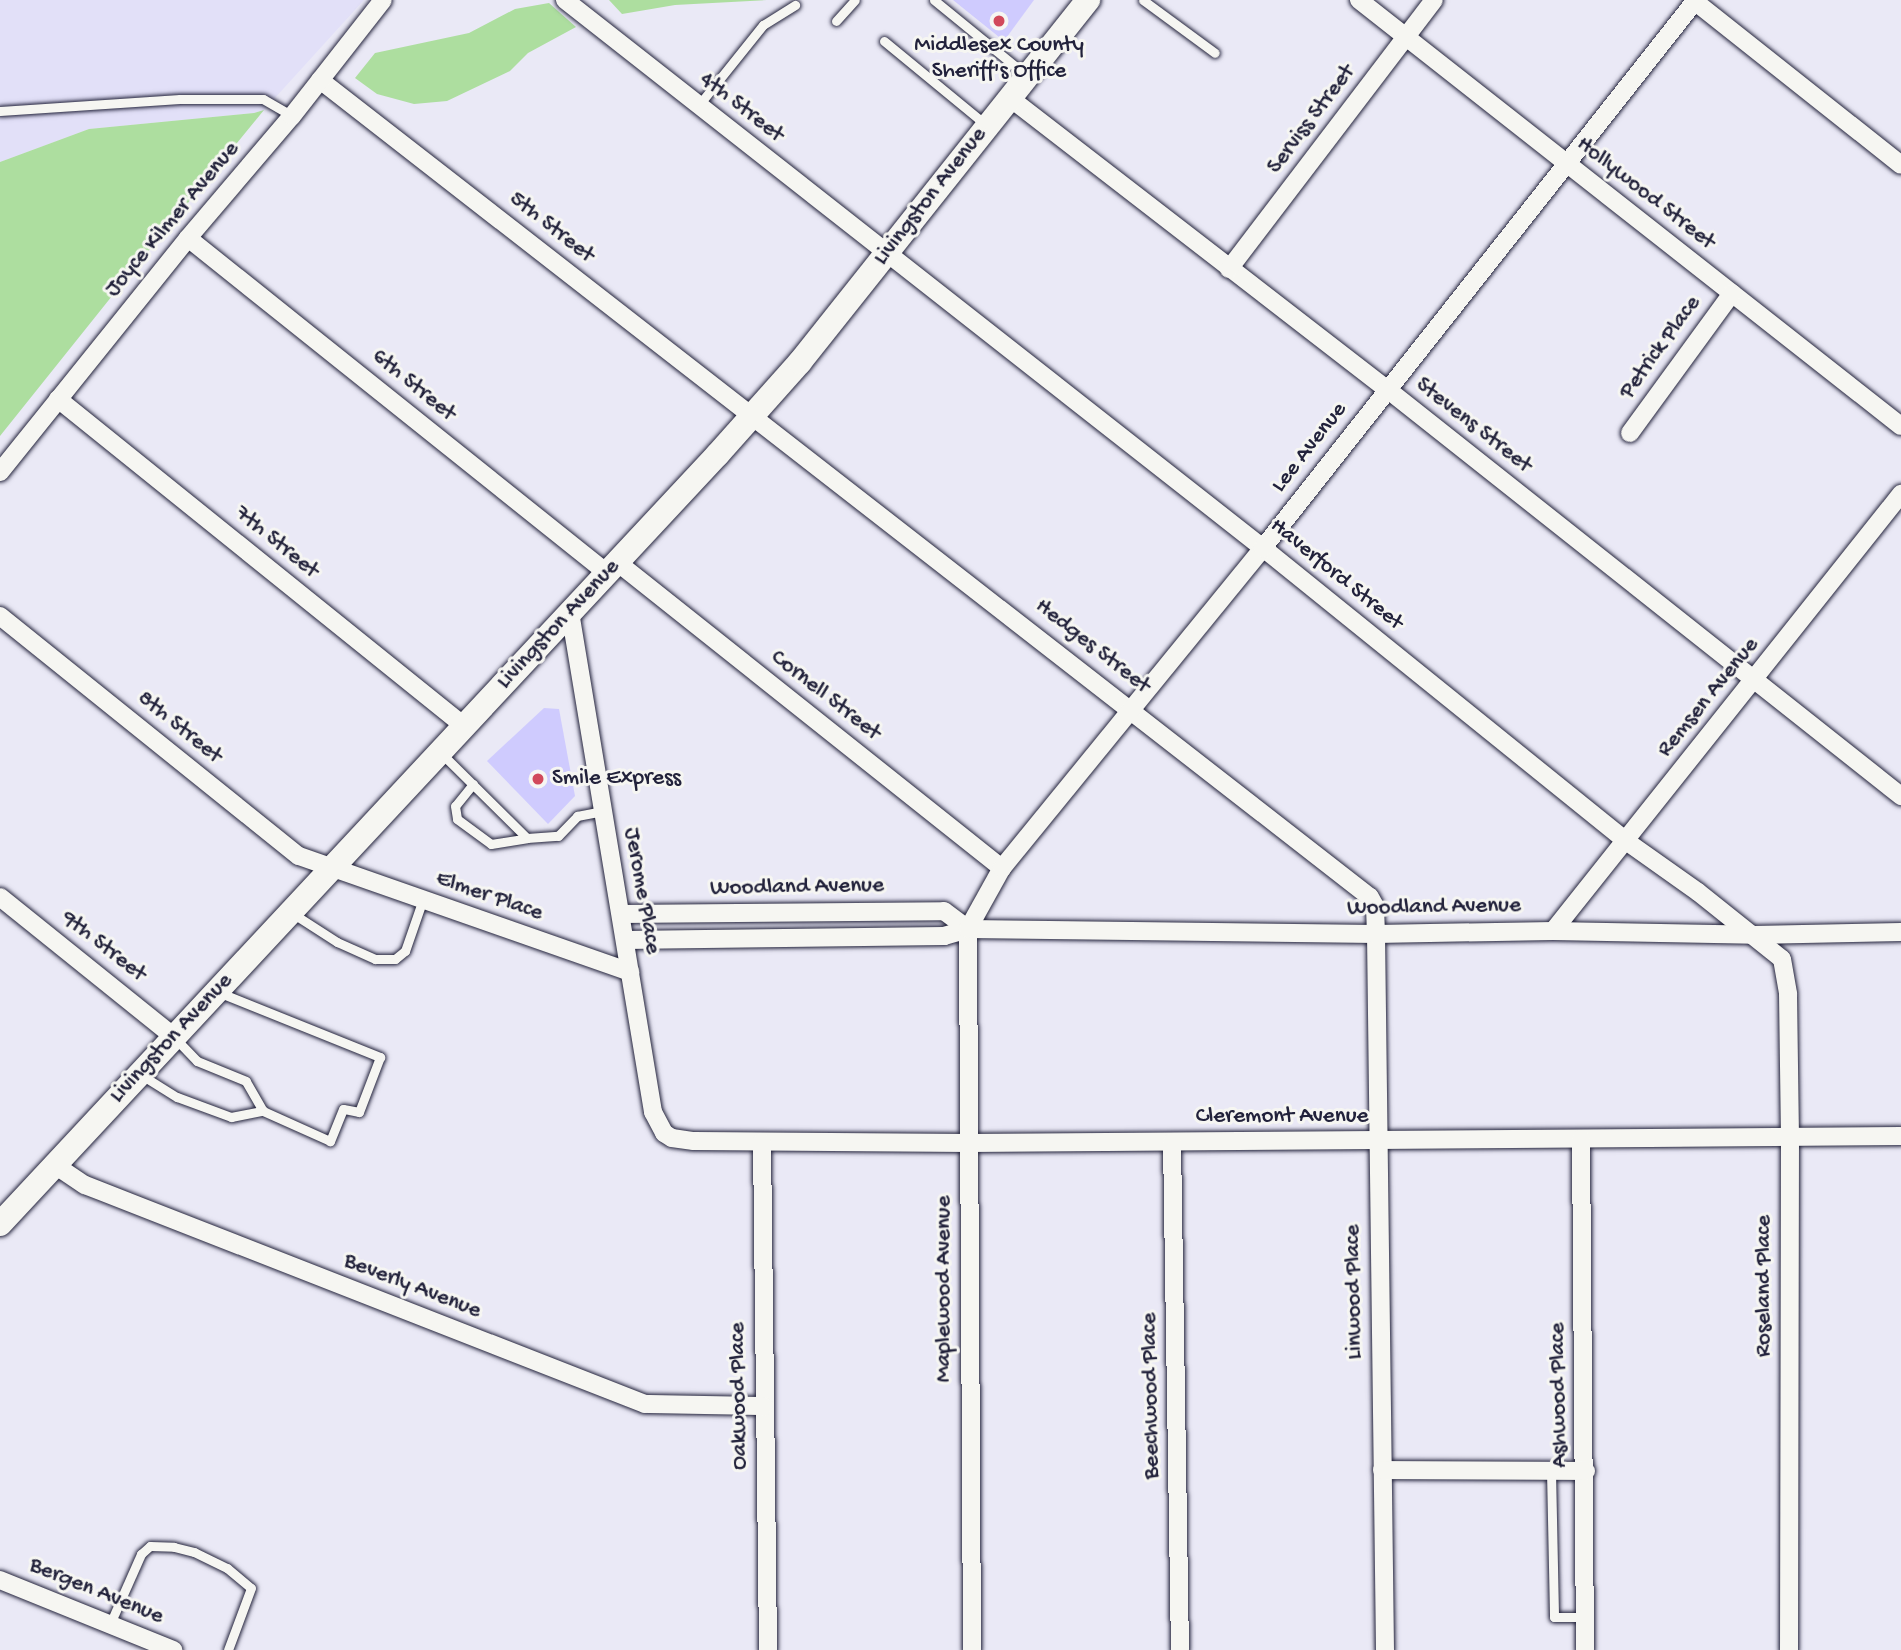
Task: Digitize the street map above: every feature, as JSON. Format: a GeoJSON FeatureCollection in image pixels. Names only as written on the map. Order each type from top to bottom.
{"type":"FeatureCollection","features":[{"type":"Feature","properties":{"kind":"main road","name":"Livingston Avenue"},"geometry":{"type":"LineString","coordinates":[[0,1224],[752,415],[887,254],[1088,0]]}},
{"type":"Feature","properties":{"kind":"street","name":"Joyce Kilmer Avenue"},"geometry":{"type":"LineString","coordinates":[[0,472],[188,238],[292,116],[383,0]]}},
{"type":"Feature","properties":{"kind":"street","name":"4th Street"},"geometry":{"type":"LineString","coordinates":[[565,0],[887,254]]}},
{"type":"Feature","properties":{"kind":"street","name":"Hollywood Street"},"geometry":{"type":"LineString","coordinates":[[1359,0],[1901,426]]}},
{"type":"Feature","properties":{"kind":"street","name":"Serviss Street"},"geometry":{"type":"LineString","coordinates":[[1229,269],[1434,0]]}},
{"type":"Feature","properties":{"kind":"street","name":"Lee Avenue"},"geometry":{"type":"LineString","coordinates":[[968,929],[1002,869],[1263,548],[1695,1]]}},
{"type":"Feature","properties":{"kind":"street"},"geometry":{"type":"LineString","coordinates":[[1695,1],[1901,165]]}},
{"type":"Feature","properties":{"kind":"street","name":"5th Street"},"geometry":{"type":"LineString","coordinates":[[320,80],[752,415]]}},
{"type":"Feature","properties":{"kind":"street","name":"Stevens Street"},"geometry":{"type":"LineString","coordinates":[[1010,98],[1387,389],[1901,796]]}},
{"type":"Feature","properties":{"kind":"street","name":"6th Street"},"geometry":{"type":"LineString","coordinates":[[188,238],[612,567]]}},
{"type":"Feature","properties":{"kind":"street","name":"Haverford Street"},"geometry":{"type":"LineString","coordinates":[[887,254],[1263,548],[1626,841],[1754,935]]}},
{"type":"Feature","properties":{"kind":"street","name":"Petrick Place"},"geometry":{"type":"LineString","coordinates":[[1630,433],[1732,293]]}},
{"type":"Feature","properties":{"kind":"street","name":"7th Street"},"geometry":{"type":"LineString","coordinates":[[58,400],[464,726]]}},
{"type":"Feature","properties":{"kind":"street","name":"Hedges Street"},"geometry":{"type":"LineString","coordinates":[[752,415],[1370,897],[1375,906],[1376,934]]}},
{"type":"Feature","properties":{"kind":"street","name":"Remsen Avenue"},"geometry":{"type":"LineString","coordinates":[[1553,931],[1901,494]]}},
{"type":"Feature","properties":{"kind":"street","name":"Cornell Street"},"geometry":{"type":"LineString","coordinates":[[612,567],[1002,869]]}},
{"type":"Feature","properties":{"kind":"street","name":"Jerome Place"},"geometry":{"type":"LineString","coordinates":[[570,612],[653,1112],[664,1133]]}},
{"type":"Feature","properties":{"kind":"street","name":"8th Street"},"geometry":{"type":"LineString","coordinates":[[0,616],[299,856],[332,867]]}},
{"type":"Feature","properties":{"kind":"street","name":"Elmer Place"},"geometry":{"type":"LineString","coordinates":[[332,867],[630,972]]}},
{"type":"Feature","properties":{"kind":"street","name":"9th Street"},"geometry":{"type":"LineString","coordinates":[[0,897],[174,1037]]}},
{"type":"Feature","properties":{"kind":"street","name":"Woodland Avenue"},"geometry":{"type":"LineString","coordinates":[[621,915],[944,911],[968,929]]}},
{"type":"Feature","properties":{"kind":"street","name":"Woodland Avenue"},"geometry":{"type":"LineString","coordinates":[[625,940],[944,936],[968,929],[1376,934],[1553,931],[1754,935],[1901,932]]}},
{"type":"Feature","properties":{"kind":"street","name":"Maplewood Avenue"},"geometry":{"type":"LineString","coordinates":[[968,929],[972,1650]]}},
{"type":"Feature","properties":{"kind":"street","name":"Linwood Place"},"geometry":{"type":"LineString","coordinates":[[1376,934],[1385,1650]]}},
{"type":"Feature","properties":{"kind":"street","name":"Roseland Place"},"geometry":{"type":"LineString","coordinates":[[1754,935],[1782,959],[1788,994],[1789,1650]]}},
{"type":"Feature","properties":{"kind":"street","name":"Cleremont Avenue"},"geometry":{"type":"LineString","coordinates":[[664,1133],[694,1141],[969,1143],[1901,1136]]}},
{"type":"Feature","properties":{"kind":"street","name":"Ashwood Place"},"geometry":{"type":"LineString","coordinates":[[1581,1139],[1586,1471],[1584,1650]]}},
{"type":"Feature","properties":{"kind":"street","name":"Oakwood Place"},"geometry":{"type":"LineString","coordinates":[[762,1142],[768,1650]]}},
{"type":"Feature","properties":{"kind":"street","name":"Beechwood Place"},"geometry":{"type":"LineString","coordinates":[[1172,1142],[1180,1650]]}},
{"type":"Feature","properties":{"kind":"street","name":"Beverly Avenue"},"geometry":{"type":"LineString","coordinates":[[55,1165],[85,1185],[645,1404],[764,1406]]}},
{"type":"Feature","properties":{"kind":"street"},"geometry":{"type":"LineString","coordinates":[[1382,1470],[1586,1471]]}},
{"type":"Feature","properties":{"kind":"street","name":"Bergen Avenue"},"geometry":{"type":"LineString","coordinates":[[0,1580],[173,1650]]}},
{"type":"Feature","properties":{"kind":"lane"},"geometry":{"type":"LineString","coordinates":[[836,21],[855,0]]}},
{"type":"Feature","properties":{"kind":"lane"},"geometry":{"type":"LineString","coordinates":[[934,0],[1027,76]]}},
{"type":"Feature","properties":{"kind":"lane"},"geometry":{"type":"LineString","coordinates":[[1143,0],[1215,52]]}},
{"type":"Feature","properties":{"kind":"lane"},"geometry":{"type":"LineString","coordinates":[[698,106],[763,24],[795,5]]}},
{"type":"Feature","properties":{"kind":"lane"},"geometry":{"type":"LineString","coordinates":[[884,41],[988,127]]}},
{"type":"Feature","properties":{"kind":"lane"},"geometry":{"type":"LineString","coordinates":[[0,111],[180,99],[263,99],[292,116]]}},
{"type":"Feature","properties":{"kind":"lane"},"geometry":{"type":"LineString","coordinates":[[440,752],[527,838]]}},
{"type":"Feature","properties":{"kind":"lane"},"geometry":{"type":"LineString","coordinates":[[473,784],[455,806],[457,819],[491,844],[558,836],[577,816],[603,811]]}},
{"type":"Feature","properties":{"kind":"lane"},"geometry":{"type":"LineString","coordinates":[[291,912],[337,942],[385,960],[395,959],[405,951],[423,899]]}},
{"type":"Feature","properties":{"kind":"lane"},"geometry":{"type":"LineString","coordinates":[[140,1074],[177,1097],[231,1117],[263,1111],[330,1141],[343,1109],[359,1112],[380,1057],[217,991]]}},
{"type":"Feature","properties":{"kind":"lane"},"geometry":{"type":"LineString","coordinates":[[174,1037],[197,1061],[246,1081],[263,1111]]}},
{"type":"Feature","properties":{"kind":"lane"},"geometry":{"type":"LineString","coordinates":[[1551,1471],[1554,1617],[1585,1617]]}},
{"type":"Feature","properties":{"kind":"lane"},"geometry":{"type":"LineString","coordinates":[[110,1624],[141,1554],[150,1546],[174,1547],[194,1552],[227,1568],[251,1588],[229,1650]]}},
{"type":"Feature","properties":{"kind":"shaded area"},"geometry":{"type":"Polygon","coordinates":[[[0,0],[364,0],[264,110],[89,129],[0,162],[0,0]]]}},
{"type":"Feature","properties":{"kind":"green space"},"geometry":{"type":"Polygon","coordinates":[[[609,0],[767,0],[675,5],[622,14],[609,0]]]}},
{"type":"Feature","properties":{"kind":"green space"},"geometry":{"type":"Polygon","coordinates":[[[549,3],[576,27],[528,53],[510,71],[447,101],[414,104],[377,94],[355,78],[375,53],[469,33],[515,9],[549,3]]]}},
{"type":"Feature","properties":{"kind":"green space"},"geometry":{"type":"Polygon","coordinates":[[[264,110],[0,436],[0,162],[89,129],[264,110]]]}},
{"type":"Feature","properties":{"kind":"building","name":"Middlesex County Sheriff's Office"},"geometry":{"type":"Polygon","coordinates":[[[953,0],[1034,0],[1004,41],[953,0]]]}},
{"type":"Feature","properties":{"kind":"building","name":"Smile Express"},"geometry":{"type":"Polygon","coordinates":[[[544,708],[559,709],[575,796],[548,824],[487,761],[544,708]]]}},
{"type":"Feature","properties":{"kind":"place","name":"Middlesex County Sheriff's Office"},"geometry":{"type":"Point","coordinates":[999,21]}},
{"type":"Feature","properties":{"kind":"place","name":"Smile Express"},"geometry":{"type":"Point","coordinates":[538,779]}}]}
